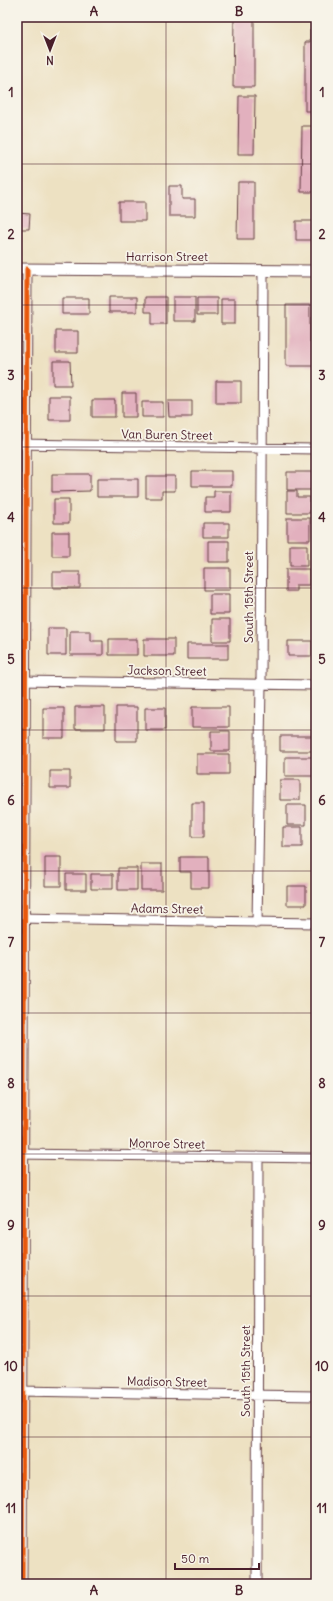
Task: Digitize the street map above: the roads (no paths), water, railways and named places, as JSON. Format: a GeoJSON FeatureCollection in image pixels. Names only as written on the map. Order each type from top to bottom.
{"type":"FeatureCollection","features":[{"type":"Feature","properties":{"kind":"street","name":"Harrison Street"},"geometry":{"type":"LineString","coordinates":[[22,269],[316,271]]}},
{"type":"Feature","properties":{"kind":"street"},"geometry":{"type":"LineString","coordinates":[[22,269],[20,1154],[22,1584]]}},
{"type":"Feature","properties":{"kind":"street","name":"South 15th Street"},"geometry":{"type":"LineString","coordinates":[[257,923],[261,684],[263,271]]}},
{"type":"Feature","properties":{"kind":"street","name":"Van Buren Street"},"geometry":{"type":"LineString","coordinates":[[21,444],[316,449]]}},
{"type":"Feature","properties":{"kind":"street","name":"Jackson Street"},"geometry":{"type":"LineString","coordinates":[[21,681],[316,685]]}},
{"type":"Feature","properties":{"kind":"street","name":"Adams Street"},"geometry":{"type":"LineString","coordinates":[[21,918],[316,923]]}},
{"type":"Feature","properties":{"kind":"street","name":"Monroe Street"},"geometry":{"type":"LineString","coordinates":[[20,1154],[316,1158]]}},
{"type":"Feature","properties":{"kind":"street","name":"South 15th Street"},"geometry":{"type":"LineString","coordinates":[[257,1584],[258,1157]]}},
{"type":"Feature","properties":{"kind":"street","name":"Madison Street"},"geometry":{"type":"LineString","coordinates":[[20,1392],[316,1396]]}}]}
